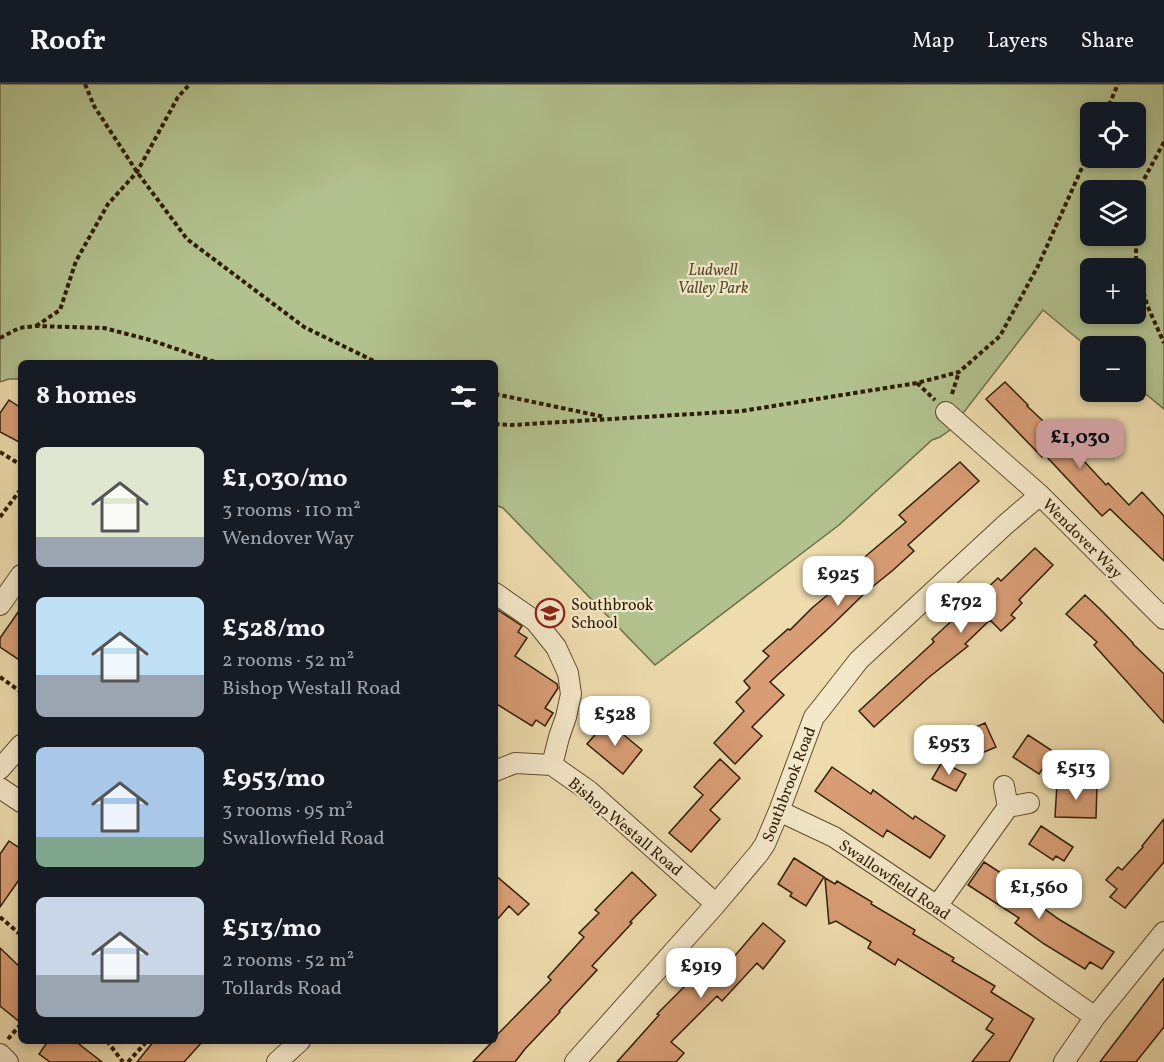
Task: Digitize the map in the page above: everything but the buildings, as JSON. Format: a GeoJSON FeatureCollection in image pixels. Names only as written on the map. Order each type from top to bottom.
{"type":"FeatureCollection","features":[{"type":"Feature","properties":{"kind":"street","name":"Wendover Way"},"geometry":{"type":"LineString","coordinates":[[946,412],[1040,495],[1164,619]]}},
{"type":"Feature","properties":{"kind":"street","name":"Southbrook Road"},"geometry":{"type":"LineString","coordinates":[[574,1062],[759,853],[779,811],[814,717],[859,660],[1005,524],[1040,495]]}},
{"type":"Feature","properties":{"kind":"street"},"geometry":{"type":"LineString","coordinates":[[0,605],[18,579]]}},
{"type":"Feature","properties":{"kind":"street"},"geometry":{"type":"LineString","coordinates":[[498,595],[535,621],[556,647],[568,673],[571,694],[552,765]]}},
{"type":"Feature","properties":{"kind":"street"},"geometry":{"type":"LineString","coordinates":[[0,769],[18,748]]}},
{"type":"Feature","properties":{"kind":"street","name":"Bishop Westall Road"},"geometry":{"type":"LineString","coordinates":[[498,770],[515,763],[552,765],[589,791],[716,904]]}},
{"type":"Feature","properties":{"kind":"street"},"geometry":{"type":"LineString","coordinates":[[1004,786],[1008,807]]}},
{"type":"Feature","properties":{"kind":"street"},"geometry":{"type":"LineString","coordinates":[[0,788],[18,800]]}},
{"type":"Feature","properties":{"kind":"street"},"geometry":{"type":"LineString","coordinates":[[937,906],[1008,807],[1029,803]]}},
{"type":"Feature","properties":{"kind":"street","name":"Swallowfield Road"},"geometry":{"type":"LineString","coordinates":[[779,811],[834,837],[1095,1017]]}},
{"type":"Feature","properties":{"kind":"street"},"geometry":{"type":"LineString","coordinates":[[1064,1062],[1095,1017],[1164,932]]}},
{"type":"Feature","properties":{"kind":"street"},"geometry":{"type":"LineString","coordinates":[[277,1062],[297,1044]]}},
{"type":"Feature","properties":{"kind":"street"},"geometry":{"type":"LineString","coordinates":[[0,1054],[8,1062]]}},
{"type":"Feature","properties":{"kind":"path"},"geometry":{"type":"LineString","coordinates":[[85,84],[94,106],[136,172],[187,238],[304,327],[372,360]]}},
{"type":"Feature","properties":{"kind":"path"},"geometry":{"type":"LineString","coordinates":[[36,326],[60,310],[76,261],[108,204],[136,172],[178,96],[190,84]]}},
{"type":"Feature","properties":{"kind":"path"},"geometry":{"type":"LineString","coordinates":[[1110,102],[1118,84]]}},
{"type":"Feature","properties":{"kind":"path"},"geometry":{"type":"LineString","coordinates":[[1164,142],[1142,183],[1137,220],[1136,263],[1147,305],[1164,343]]}},
{"type":"Feature","properties":{"kind":"path"},"geometry":{"type":"LineString","coordinates":[[498,424],[742,411],[918,383],[959,372],[1000,336],[1038,266],[1082,168]]}},
{"type":"Feature","properties":{"kind":"path"},"geometry":{"type":"LineString","coordinates":[[0,338],[19,328],[36,326],[104,328],[150,340],[209,360]]}},
{"type":"Feature","properties":{"kind":"path"},"geometry":{"type":"LineString","coordinates":[[498,395],[612,419]]}},
{"type":"Feature","properties":{"kind":"path"},"geometry":{"type":"LineString","coordinates":[[0,452],[18,463]]}},
{"type":"Feature","properties":{"kind":"path"},"geometry":{"type":"LineString","coordinates":[[0,518],[18,493]]}},
{"type":"Feature","properties":{"kind":"path"},"geometry":{"type":"LineString","coordinates":[[0,676],[18,690]]}},
{"type":"Feature","properties":{"kind":"path"},"geometry":{"type":"LineString","coordinates":[[0,917],[18,932]]}},
{"type":"Feature","properties":{"kind":"path"},"geometry":{"type":"LineString","coordinates":[[109,1044],[123,1062]]}},
{"type":"Feature","properties":{"kind":"path"},"geometry":{"type":"LineString","coordinates":[[128,1062],[144,1044]]}},
{"type":"Feature","properties":{"kind":"green space","name":"Ludwell Valley Park"},"geometry":{"type":"Polygon","coordinates":[[[0,84],[1164,84],[1164,409],[1146,394],[1146,336],[1080,336],[1080,341],[1043,310],[950,430],[932,440],[839,525],[655,665],[503,508],[498,506],[498,360],[18,360],[18,379],[0,382],[0,84]]]}},
{"type":"Feature","properties":{"kind":"place","name":"Southbrook School"},"geometry":{"type":"Point","coordinates":[550,613]}}]}
